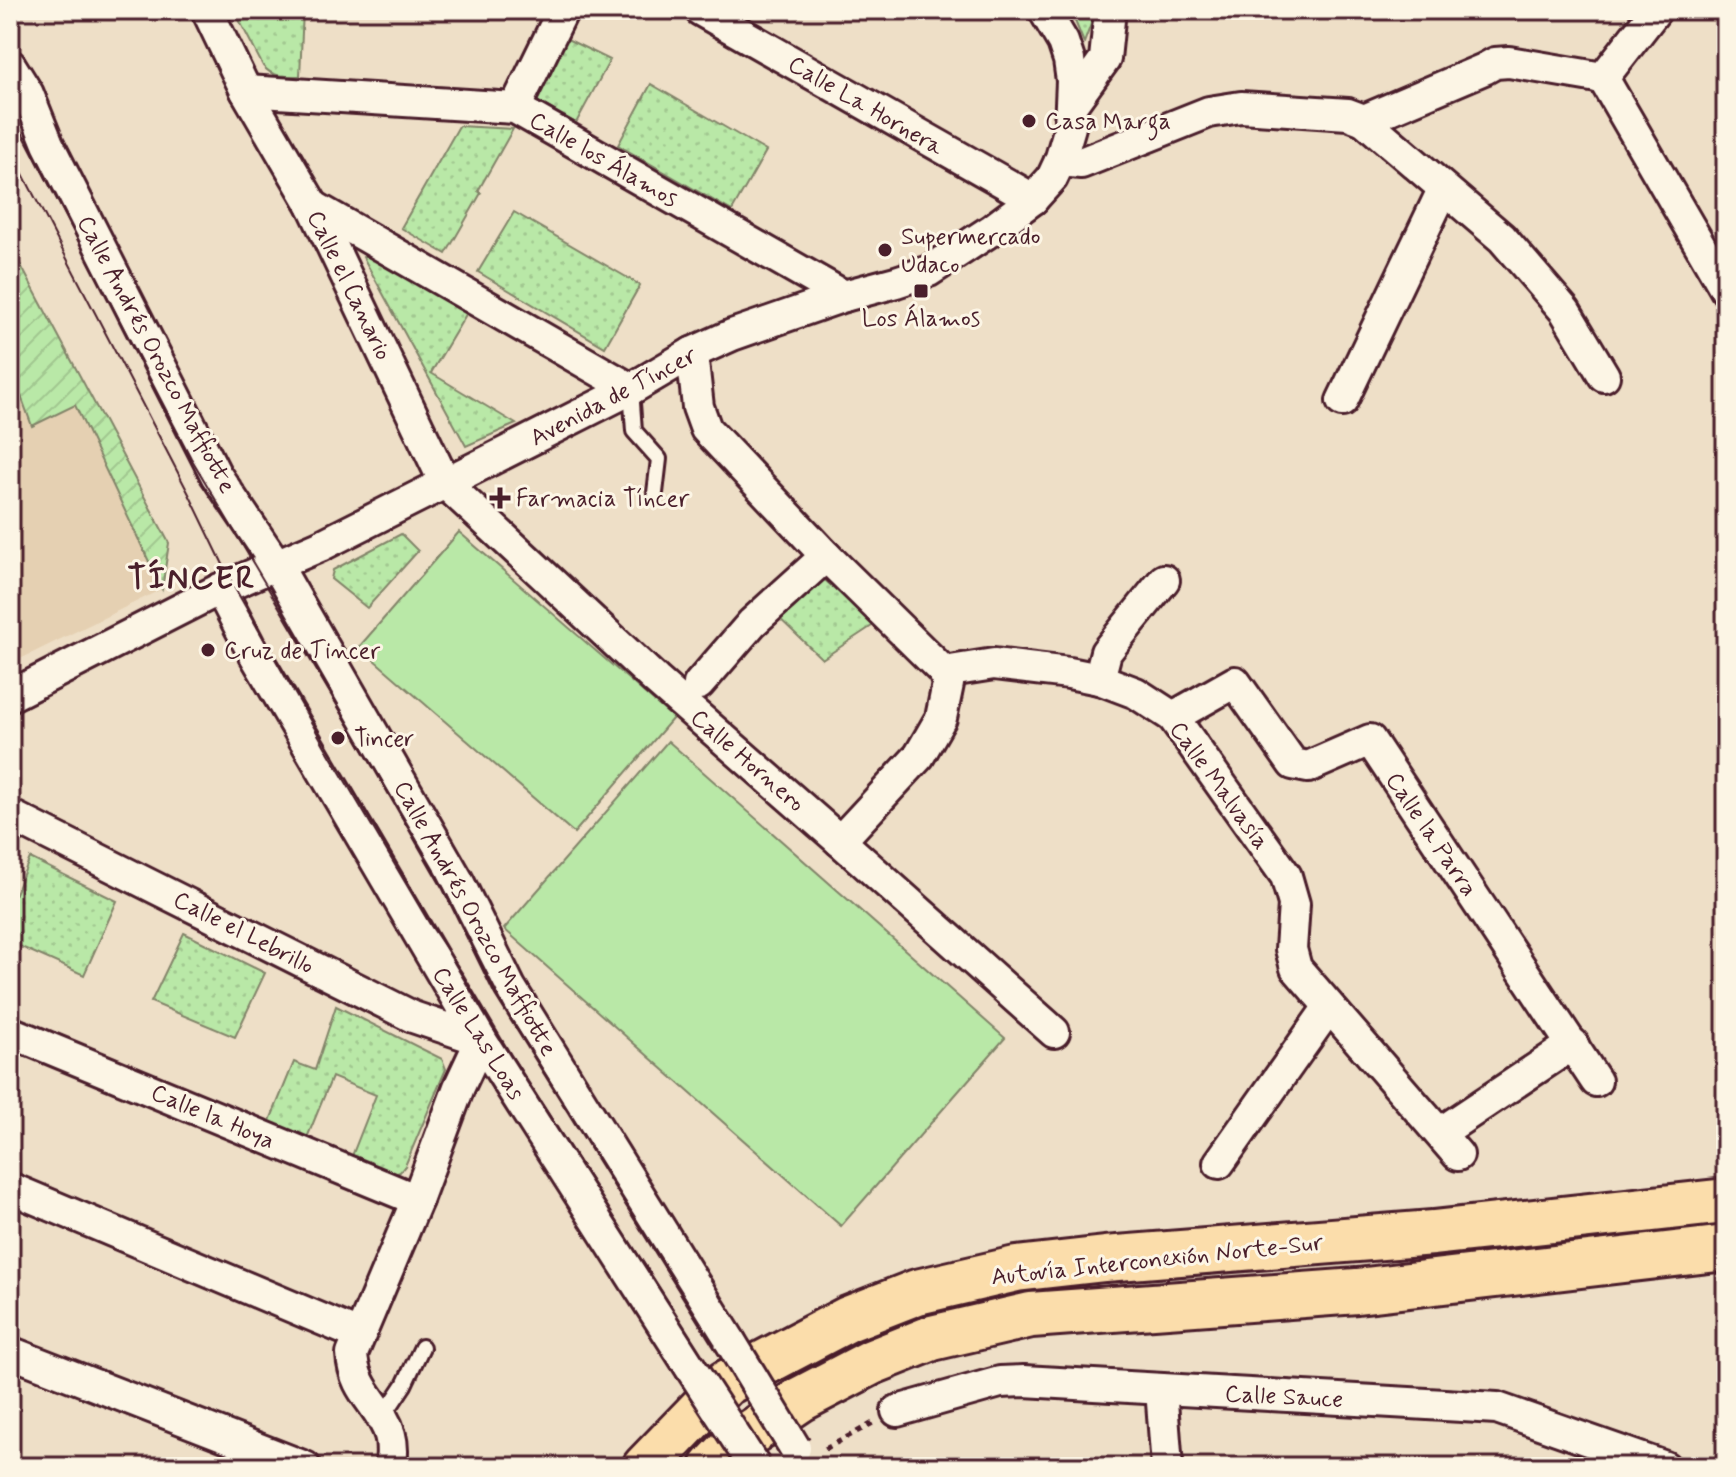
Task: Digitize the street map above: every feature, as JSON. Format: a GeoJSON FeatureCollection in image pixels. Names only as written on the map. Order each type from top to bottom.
{"type":"FeatureCollection","features":[{"type":"Feature","properties":{"kind":"highway","name":"Autovía Interconexión Norte-Sur"},"geometry":{"type":"LineString","coordinates":[[645,1467],[726,1383],[848,1319],[917,1292],[1016,1269],[1433,1233],[1726,1201]]}},
{"type":"Feature","properties":{"kind":"highway","name":"Autovía Interconexión Norte-Sur"},"geometry":{"type":"LineString","coordinates":[[713,1467],[737,1442],[801,1399],[872,1362],[932,1338],[1031,1315],[1357,1291],[1726,1248]]}},
{"type":"Feature","properties":{"kind":"street"},"geometry":{"type":"LineString","coordinates":[[207,10],[246,91]]}},
{"type":"Feature","properties":{"kind":"street"},"geometry":{"type":"LineString","coordinates":[[515,108],[563,10]]}},
{"type":"Feature","properties":{"kind":"street","name":"Calle La Hornera"},"geometry":{"type":"LineString","coordinates":[[700,10],[1033,199]]}},
{"type":"Feature","properties":{"kind":"street","name":"Avenida de Tíncer"},"geometry":{"type":"LineString","coordinates":[[10,696],[220,589],[320,546],[631,389],[692,353],[732,335],[844,296],[929,271],[993,229],[1033,199],[1052,178],[1070,127],[1072,81],[1069,60],[1063,42],[1044,10]]}},
{"type":"Feature","properties":{"kind":"street"},"geometry":{"type":"LineString","coordinates":[[1071,106],[1105,59],[1110,10]]}},
{"type":"Feature","properties":{"kind":"street"},"geometry":{"type":"LineString","coordinates":[[1603,78],[1656,10]]}},
{"type":"Feature","properties":{"kind":"street"},"geometry":{"type":"LineString","coordinates":[[1364,120],[1495,63],[1509,62],[1603,78]]}},
{"type":"Feature","properties":{"kind":"street","name":"Calle Andrés Orozco Maffiotte"},"geometry":{"type":"LineString","coordinates":[[10,65],[28,94],[48,144],[216,475],[276,564],[458,881],[510,987],[802,1459]]}},
{"type":"Feature","properties":{"kind":"street"},"geometry":{"type":"LineString","coordinates":[[1603,78],[1726,290]]}},
{"type":"Feature","properties":{"kind":"street","name":"Calle los Álamos"},"geometry":{"type":"LineString","coordinates":[[246,91],[515,108],[844,296]]}},
{"type":"Feature","properties":{"kind":"street","name":"Calle el Canario"},"geometry":{"type":"LineString","coordinates":[[246,91],[313,206],[445,483]]}},
{"type":"Feature","properties":{"kind":"street"},"geometry":{"type":"LineString","coordinates":[[1060,161],[1081,163],[1209,112],[1241,107],[1348,114],[1364,120],[1502,238],[1565,311],[1604,376]]}},
{"type":"Feature","properties":{"kind":"street"},"geometry":{"type":"LineString","coordinates":[[1342,401],[1443,190]]}},
{"type":"Feature","properties":{"kind":"street"},"geometry":{"type":"LineString","coordinates":[[313,206],[631,389]]}},
{"type":"Feature","properties":{"kind":"street"},"geometry":{"type":"LineString","coordinates":[[692,353],[698,407],[706,429],[826,556],[944,672],[948,684],[941,718],[919,756],[840,841]]}},
{"type":"Feature","properties":{"kind":"street","name":"Calle Hornero"},"geometry":{"type":"LineString","coordinates":[[445,483],[656,680],[1054,1032]]}},
{"type":"Feature","properties":{"kind":"street"},"geometry":{"type":"LineString","coordinates":[[699,684],[752,623],[826,556]]}},
{"type":"Feature","properties":{"kind":"street"},"geometry":{"type":"LineString","coordinates":[[1099,679],[1106,652],[1164,580]]}},
{"type":"Feature","properties":{"kind":"street","name":"Calle Las Loas"},"geometry":{"type":"LineString","coordinates":[[220,589],[249,645],[481,1040],[755,1467]]}},
{"type":"Feature","properties":{"kind":"street","name":"Calle Malvasía"},"geometry":{"type":"LineString","coordinates":[[944,672],[994,664],[1069,673],[1099,679],[1136,693],[1173,717],[1286,876],[1294,904],[1291,949],[1296,968],[1449,1144],[1573,1044]]}},
{"type":"Feature","properties":{"kind":"street","name":"Calle la Parra"},"geometry":{"type":"LineString","coordinates":[[1173,717],[1235,682],[1293,764],[1308,767],[1370,740],[1596,1081]]}},
{"type":"Feature","properties":{"kind":"street","name":"Calle el Lebrillo"},"geometry":{"type":"LineString","coordinates":[[10,815],[413,1017],[481,1040]]}},
{"type":"Feature","properties":{"kind":"street"},"geometry":{"type":"LineString","coordinates":[[1219,1163],[1329,1007]]}},
{"type":"Feature","properties":{"kind":"street","name":"Calle la Hoya"},"geometry":{"type":"LineString","coordinates":[[10,1032],[417,1200]]}},
{"type":"Feature","properties":{"kind":"street"},"geometry":{"type":"LineString","coordinates":[[391,1467],[389,1431],[362,1390],[353,1367],[352,1354],[417,1200],[459,1087],[481,1040]]}},
{"type":"Feature","properties":{"kind":"street"},"geometry":{"type":"LineString","coordinates":[[446,1124],[474,1093],[490,1088],[512,1088]]}},
{"type":"Feature","properties":{"kind":"street"},"geometry":{"type":"LineString","coordinates":[[10,1188],[359,1335]]}},
{"type":"Feature","properties":{"kind":"street"},"geometry":{"type":"LineString","coordinates":[[10,1352],[305,1467]]}},
{"type":"Feature","properties":{"kind":"street","name":"Calle Sauce"},"geometry":{"type":"LineString","coordinates":[[897,1411],[1000,1382],[1024,1381],[1497,1408],[1652,1465]]}},
{"type":"Feature","properties":{"kind":"street"},"geometry":{"type":"LineString","coordinates":[[1161,1389],[1167,1467]]}},
{"type":"Feature","properties":{"kind":"lane"},"geometry":{"type":"LineString","coordinates":[[631,389],[634,431],[659,459],[655,493]]}},
{"type":"Feature","properties":{"kind":"lane"},"geometry":{"type":"LineString","coordinates":[[381,1418],[404,1385],[422,1347]]}},
{"type":"Feature","properties":{"kind":"path"},"geometry":{"type":"LineString","coordinates":[[802,1459],[897,1411]]}},
{"type":"Feature","properties":{"kind":"shaded area"},"geometry":{"type":"Polygon","coordinates":[[[10,245],[169,543],[162,589],[10,664],[10,245]]]}},
{"type":"Feature","properties":{"kind":"green space"},"geometry":{"type":"Polygon","coordinates":[[[234,10],[303,10],[300,76],[280,76],[263,66],[234,10]]]}},
{"type":"Feature","properties":{"kind":"green space"},"geometry":{"type":"Polygon","coordinates":[[[1068,10],[1092,10],[1084,43],[1075,21],[1068,10]]]}},
{"type":"Feature","properties":{"kind":"green space"},"geometry":{"type":"Polygon","coordinates":[[[565,38],[610,60],[576,123],[535,100],[565,38]]]}},
{"type":"Feature","properties":{"kind":"green space"},"geometry":{"type":"Polygon","coordinates":[[[651,84],[766,151],[732,211],[618,145],[651,84]]]}},
{"type":"Feature","properties":{"kind":"green space"},"geometry":{"type":"Polygon","coordinates":[[[459,126],[513,129],[446,254],[401,228],[459,126]]]}},
{"type":"Feature","properties":{"kind":"green space"},"geometry":{"type":"Polygon","coordinates":[[[514,212],[640,285],[605,347],[478,272],[514,212]]]}},
{"type":"Feature","properties":{"kind":"green space"},"geometry":{"type":"Polygon","coordinates":[[[10,245],[169,543],[162,589],[75,405],[32,426],[21,396],[10,400],[10,245]]]}},
{"type":"Feature","properties":{"kind":"green space"},"geometry":{"type":"Polygon","coordinates":[[[367,254],[468,311],[431,373],[516,424],[466,446],[363,257],[367,254]]]}},
{"type":"Feature","properties":{"kind":"green space"},"geometry":{"type":"Polygon","coordinates":[[[459,532],[673,718],[574,833],[359,647],[459,532]]]}},
{"type":"Feature","properties":{"kind":"green space"},"geometry":{"type":"Polygon","coordinates":[[[401,534],[418,551],[367,608],[331,579],[333,570],[401,534]]]}},
{"type":"Feature","properties":{"kind":"green space"},"geometry":{"type":"Polygon","coordinates":[[[819,575],[875,624],[822,659],[775,614],[819,575]]]}},
{"type":"Feature","properties":{"kind":"green space"},"geometry":{"type":"Polygon","coordinates":[[[668,741],[1005,1038],[841,1226],[504,929],[668,741]]]}},
{"type":"Feature","properties":{"kind":"green space"},"geometry":{"type":"Polygon","coordinates":[[[30,858],[117,901],[84,975],[10,942],[10,905],[30,858]]]}},
{"type":"Feature","properties":{"kind":"green space"},"geometry":{"type":"Polygon","coordinates":[[[184,933],[265,973],[235,1037],[151,1002],[184,933]]]}},
{"type":"Feature","properties":{"kind":"green space"},"geometry":{"type":"Polygon","coordinates":[[[336,1006],[442,1059],[446,1069],[405,1166],[392,1175],[352,1156],[376,1095],[332,1077],[307,1138],[269,1123],[294,1062],[315,1070],[336,1006]]]}},
{"type":"Feature","properties":{"kind":"tram line"},"geometry":{"type":"LineString","coordinates":[[10,109],[191,458],[435,871],[506,1011],[715,1345]]}},
{"type":"Feature","properties":{"kind":"tram line"},"geometry":{"type":"LineString","coordinates":[[10,149],[232,583],[327,750],[431,926],[700,1352]]}},
{"type":"Feature","properties":{"kind":"place","name":"Casa Marga"},"geometry":{"type":"Point","coordinates":[1029,121]}},
{"type":"Feature","properties":{"kind":"place","name":"Supermercado Udaco"},"geometry":{"type":"Point","coordinates":[885,250]}},
{"type":"Feature","properties":{"kind":"place","name":"Los Álamos"},"geometry":{"type":"Point","coordinates":[921,291]}},
{"type":"Feature","properties":{"kind":"place","name":"Farmacia Tíncer"},"geometry":{"type":"Point","coordinates":[500,498]}},
{"type":"Feature","properties":{"kind":"place","name":"Cruz de Tincer"},"geometry":{"type":"Point","coordinates":[208,650]}},
{"type":"Feature","properties":{"kind":"place","name":"Tincer"},"geometry":{"type":"Point","coordinates":[338,738]}},
{"type":"Feature","properties":{"kind":"district","name":"TÍNCER"},"geometry":{"type":"Point","coordinates":[192,577]}}]}
